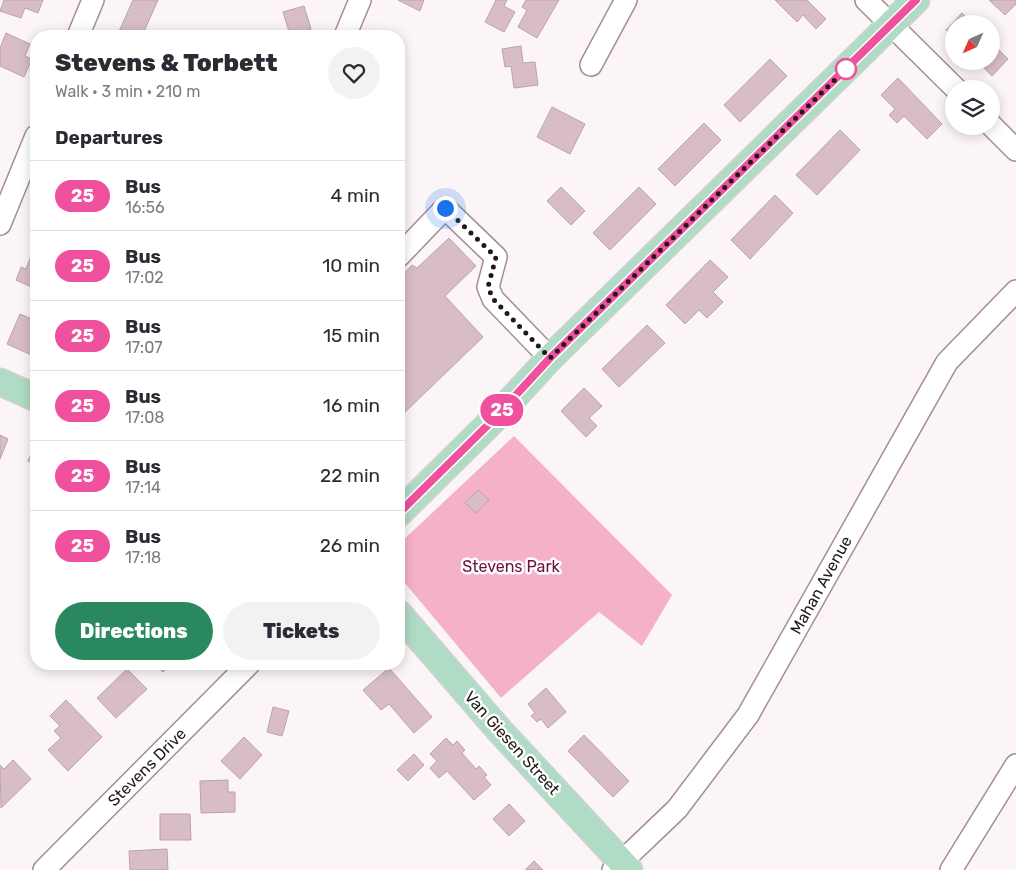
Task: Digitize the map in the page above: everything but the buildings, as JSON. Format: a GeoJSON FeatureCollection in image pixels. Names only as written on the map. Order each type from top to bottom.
{"type":"FeatureCollection","features":[{"type":"Feature","properties":{"kind":"main road"},"geometry":{"type":"LineString","coordinates":[[405,507],[492,421],[550,358],[916,0]]}},
{"type":"Feature","properties":{"kind":"main road"},"geometry":{"type":"LineString","coordinates":[[0,382],[30,395]]}},
{"type":"Feature","properties":{"kind":"main road","name":"Van Giesen Street"},"geometry":{"type":"LineString","coordinates":[[405,621],[621,867]]}},
{"type":"Feature","properties":{"kind":"street"},"geometry":{"type":"LineString","coordinates":[[80,30],[93,0]]}},
{"type":"Feature","properties":{"kind":"street"},"geometry":{"type":"LineString","coordinates":[[348,30],[360,0]]}},
{"type":"Feature","properties":{"kind":"street"},"geometry":{"type":"LineString","coordinates":[[591,65],[626,0]]}},
{"type":"Feature","properties":{"kind":"street"},"geometry":{"type":"LineString","coordinates":[[866,0],[947,80]]}},
{"type":"Feature","properties":{"kind":"street"},"geometry":{"type":"LineString","coordinates":[[1000,134],[1016,150]]}},
{"type":"Feature","properties":{"kind":"street"},"geometry":{"type":"LineString","coordinates":[[0,224],[30,151]]}},
{"type":"Feature","properties":{"kind":"street"},"geometry":{"type":"LineString","coordinates":[[405,250],[445,208],[496,257],[488,287],[493,299],[550,358]]}},
{"type":"Feature","properties":{"kind":"street","name":"Mahan Avenue"},"geometry":{"type":"LineString","coordinates":[[621,867],[676,809],[748,714],[947,362],[1016,291]]}},
{"type":"Feature","properties":{"kind":"street","name":"Stevens Drive"},"geometry":{"type":"LineString","coordinates":[[44,870],[243,670]]}},
{"type":"Feature","properties":{"kind":"street"},"geometry":{"type":"LineString","coordinates":[[951,870],[1016,765]]}},
{"type":"Feature","properties":{"kind":"green space","name":"Stevens Park"},"geometry":{"type":"Polygon","coordinates":[[[514,436],[672,595],[642,646],[599,612],[501,698],[405,583],[405,538],[514,436]]]}},
{"type":"Feature","properties":{"kind":"bus line","name":"25"},"geometry":{"type":"LineString","coordinates":[[405,507],[492,421],[550,358],[916,0]]}},
{"type":"Feature","properties":{"kind":"route"},"geometry":{"type":"LineString","coordinates":[[445,208],[496,257],[488,287],[493,299],[550,358],[846,69]]}}]}
